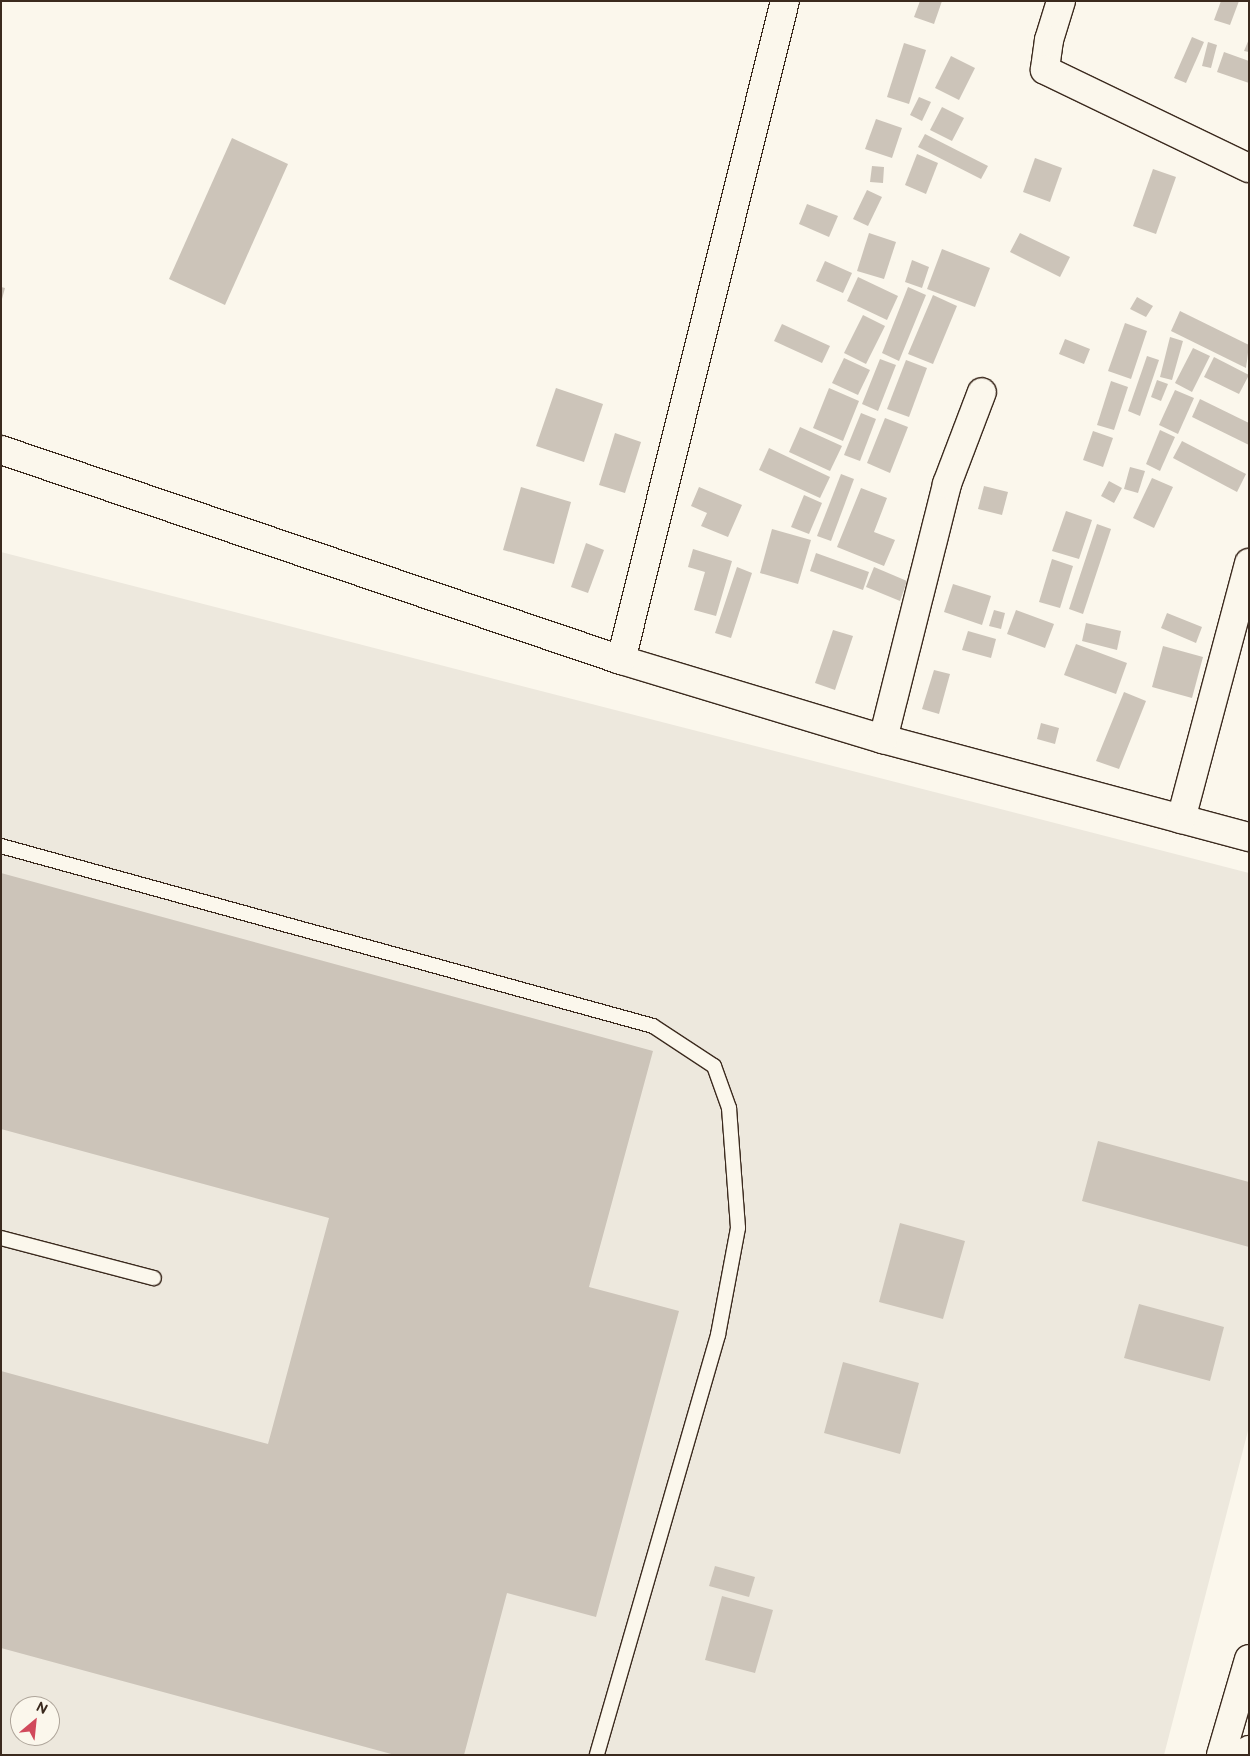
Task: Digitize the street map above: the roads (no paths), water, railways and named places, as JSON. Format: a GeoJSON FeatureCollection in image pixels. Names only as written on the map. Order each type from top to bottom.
{"type":"FeatureCollection","features":[{"type":"Feature","properties":{"kind":"street"},"geometry":{"type":"LineString","coordinates":[[621,660],[785,1]]}},
{"type":"Feature","properties":{"kind":"street"},"geometry":{"type":"LineString","coordinates":[[1061,1],[1049,40],[1045,70],[1249,168]]}},
{"type":"Feature","properties":{"kind":"street"},"geometry":{"type":"LineString","coordinates":[[883,738],[947,484],[982,392]]}},
{"type":"Feature","properties":{"kind":"street"},"geometry":{"type":"LineString","coordinates":[[1,450],[621,660],[883,738],[1249,837]]}},
{"type":"Feature","properties":{"kind":"street"},"geometry":{"type":"LineString","coordinates":[[1181,819],[1249,563]]}},
{"type":"Feature","properties":{"kind":"street"},"geometry":{"type":"LineString","coordinates":[[1221,1755],[1249,1659]]}},
{"type":"Feature","properties":{"kind":"street"},"geometry":{"type":"LineString","coordinates":[[1242,1755],[1249,1750]]}},
{"type":"Feature","properties":{"kind":"lane"},"geometry":{"type":"LineString","coordinates":[[1,846],[653,1026],[714,1066],[729,1108],[738,1228],[718,1335],[597,1755]]}},
{"type":"Feature","properties":{"kind":"lane"},"geometry":{"type":"LineString","coordinates":[[1,1238],[154,1278]]}}]}
